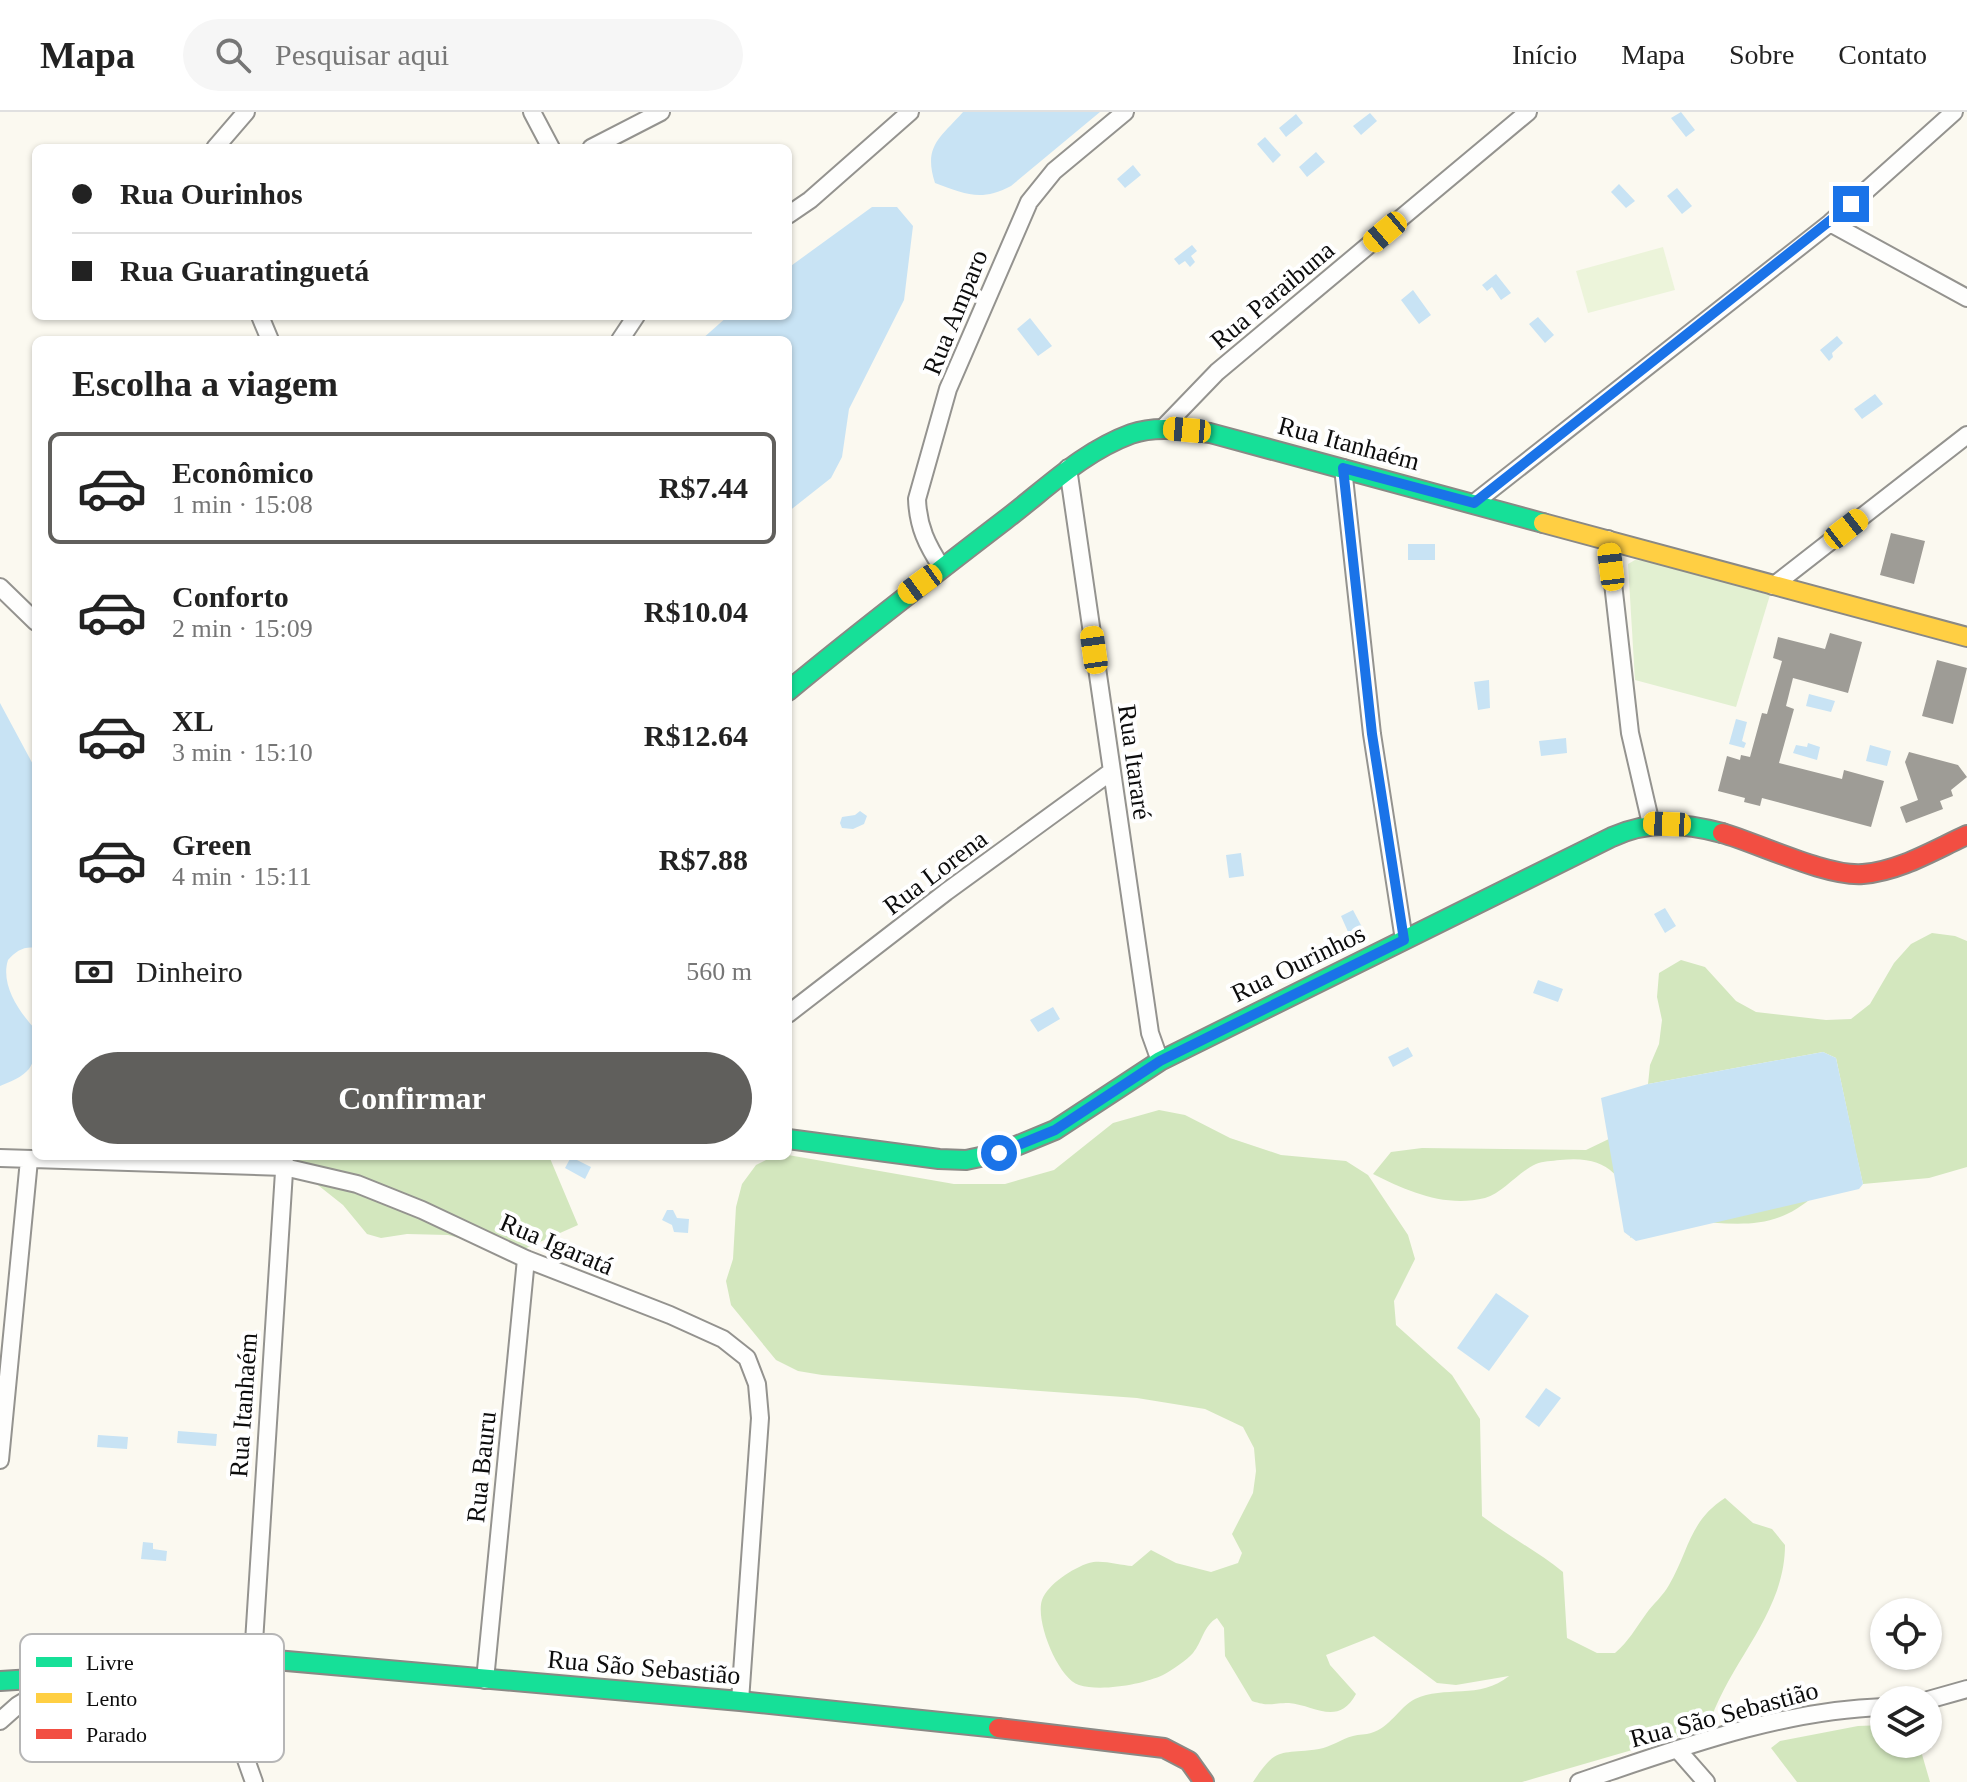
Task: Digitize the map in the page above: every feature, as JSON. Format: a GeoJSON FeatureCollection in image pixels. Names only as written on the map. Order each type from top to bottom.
{"type":"FeatureCollection","features":[{"type":"Feature","properties":{"kind":"street"},"geometry":{"type":"LineString","coordinates":[[218,144],[246,112]]}},
{"type":"Feature","properties":{"kind":"street"},"geometry":{"type":"LineString","coordinates":[[532,112],[549,144]]}},
{"type":"Feature","properties":{"kind":"street"},"geometry":{"type":"LineString","coordinates":[[599,144],[661,112]]}},
{"type":"Feature","properties":{"kind":"street"},"geometry":{"type":"LineString","coordinates":[[792,212],[910,112]]}},
{"type":"Feature","properties":{"kind":"street","name":"Rua Amparo"},"geometry":{"type":"LineString","coordinates":[[942,568],[923,538],[917,517],[917,499],[948,389],[1029,202],[1054,171],[1125,112]]}},
{"type":"Feature","properties":{"kind":"street","name":"Rua Paraibuna"},"geometry":{"type":"LineString","coordinates":[[1163,428],[1217,372],[1528,112]]}},
{"type":"Feature","properties":{"kind":"street"},"geometry":{"type":"LineString","coordinates":[[1474,503],[1830,223],[1954,112]]}},
{"type":"Feature","properties":{"kind":"street"},"geometry":{"type":"LineString","coordinates":[[1830,223],[1967,298]]}},
{"type":"Feature","properties":{"kind":"street","name":"Rua Itanhaém"},"geometry":{"type":"LineString","coordinates":[[792,688],[1068,468],[1133,433],[1163,428],[1210,433],[1967,637]]}},
{"type":"Feature","properties":{"kind":"street"},"geometry":{"type":"LineString","coordinates":[[1773,586],[1967,435]]}},
{"type":"Feature","properties":{"kind":"street","name":"Rua Itararé"},"geometry":{"type":"LineString","coordinates":[[1068,468],[1150,1033],[1160,1061]]}},
{"type":"Feature","properties":{"kind":"street"},"geometry":{"type":"LineString","coordinates":[[1343,468],[1372,734],[1404,940]]}},
{"type":"Feature","properties":{"kind":"street"},"geometry":{"type":"LineString","coordinates":[[1608,539],[1630,733],[1651,824]]}},
{"type":"Feature","properties":{"kind":"street"},"geometry":{"type":"LineString","coordinates":[[0,587],[32,618]]}},
{"type":"Feature","properties":{"kind":"street","name":"Rua Lorena"},"geometry":{"type":"LineString","coordinates":[[792,1011],[946,892],[1112,771]]}},
{"type":"Feature","properties":{"kind":"street","name":"Rua Ourinhos"},"geometry":{"type":"LineString","coordinates":[[792,1140],[939,1159],[966,1160],[999,1153],[1055,1130],[1160,1061],[1613,836],[1651,824],[1683,825],[1714,832],[1831,872],[1862,874],[1893,869],[1967,835]]}},
{"type":"Feature","properties":{"kind":"street","name":"Rua Igaratá"},"geometry":{"type":"LineString","coordinates":[[0,1158],[284,1162],[357,1184],[422,1210],[526,1259],[723,1339],[747,1358],[757,1384],[760,1418],[740,1701]]}},
{"type":"Feature","properties":{"kind":"street"},"geometry":{"type":"LineString","coordinates":[[0,1460],[29,1160]]}},
{"type":"Feature","properties":{"kind":"street","name":"Rua Itanhaém"},"geometry":{"type":"LineString","coordinates":[[254,1634],[284,1162]]}},
{"type":"Feature","properties":{"kind":"street","name":"Rua Bauru"},"geometry":{"type":"LineString","coordinates":[[485,1680],[526,1259]]}},
{"type":"Feature","properties":{"kind":"street","name":"Rua São Sebastião"},"geometry":{"type":"LineString","coordinates":[[284,1661],[740,1701],[1129,1742],[1173,1750],[1193,1761],[1204,1782]]}},
{"type":"Feature","properties":{"kind":"street"},"geometry":{"type":"LineString","coordinates":[[1,1679],[18,1705]]}},
{"type":"Feature","properties":{"kind":"street"},"geometry":{"type":"LineString","coordinates":[[1942,1696],[1967,1689]]}},
{"type":"Feature","properties":{"kind":"street","name":"Rua São Sebastião"},"geometry":{"type":"LineString","coordinates":[[0,1721],[18,1705]]}},
{"type":"Feature","properties":{"kind":"street","name":"Rua São Sebastião"},"geometry":{"type":"LineString","coordinates":[[1579,1782],[1677,1749],[1793,1719],[1870,1707]]}},
{"type":"Feature","properties":{"kind":"street"},"geometry":{"type":"LineString","coordinates":[[1677,1749],[1706,1782]]}},
{"type":"Feature","properties":{"kind":"street"},"geometry":{"type":"LineString","coordinates":[[247,1762],[254,1782]]}},
{"type":"Feature","properties":{"kind":"green space"},"geometry":{"type":"Polygon","coordinates":[[[1663,247],[1675,290],[1588,313],[1576,271],[1663,247]]]}},
{"type":"Feature","properties":{"kind":"green space"},"geometry":{"type":"Polygon","coordinates":[[[1635,560],[1649,561],[1770,595],[1736,707],[1635,680],[1628,564],[1635,560]]]}},
{"type":"Feature","properties":{"kind":"green space"},"geometry":{"type":"Polygon","coordinates":[[[1932,933],[1967,941],[1967,1167],[1929,1178],[1863,1184],[1856,1153],[1816,1195],[1787,1214],[1748,1224],[1668,1223],[1630,1238],[1639,1213],[1632,1199],[1610,1170],[1590,1161],[1576,1159],[1539,1163],[1492,1195],[1470,1201],[1427,1196],[1373,1174],[1391,1152],[1422,1148],[1586,1150],[1667,1111],[1855,1148],[1836,1058],[1823,1052],[1648,1084],[1662,1020],[1657,997],[1659,973],[1681,960],[1705,967],[1736,1001],[1756,1012],[1826,1020],[1851,1019],[1870,1004],[1894,963],[1911,944],[1932,933]]]}},
{"type":"Feature","properties":{"kind":"green space"},"geometry":{"type":"Polygon","coordinates":[[[1159,1110],[1185,1115],[1230,1138],[1281,1155],[1346,1161],[1368,1175],[1408,1235],[1415,1259],[1394,1301],[1396,1325],[1452,1375],[1480,1419],[1482,1516],[1563,1572],[1567,1638],[1597,1653],[1615,1653],[1667,1589],[1691,1537],[1704,1517],[1725,1498],[1753,1523],[1772,1529],[1785,1545],[1776,1594],[1728,1682],[1708,1728],[1522,1782],[1253,1782],[1268,1762],[1280,1754],[1323,1748],[1355,1735],[1371,1733],[1384,1726],[1415,1699],[1438,1693],[1486,1688],[1509,1676],[1456,1685],[1437,1683],[1374,1636],[1326,1655],[1330,1665],[1356,1694],[1341,1710],[1325,1712],[1289,1703],[1263,1704],[1252,1701],[1225,1656],[1224,1628],[1217,1618],[1209,1625],[1193,1653],[1163,1675],[1122,1686],[1099,1688],[1079,1685],[1063,1672],[1050,1648],[1042,1621],[1045,1594],[1062,1577],[1083,1565],[1099,1562],[1132,1566],[1151,1550],[1176,1563],[1211,1572],[1238,1563],[1242,1553],[1232,1534],[1253,1493],[1256,1471],[1254,1448],[1243,1427],[1205,1409],[1137,1398],[798,1371],[776,1360],[731,1305],[726,1281],[733,1259],[736,1207],[742,1184],[756,1165],[766,1160],[792,1160],[792,1156],[954,1184],[1005,1184],[1054,1170],[1113,1123],[1159,1110]]]}},
{"type":"Feature","properties":{"kind":"green space"},"geometry":{"type":"Polygon","coordinates":[[[299,1160],[551,1160],[578,1225],[515,1253],[448,1235],[407,1234],[381,1238],[367,1234],[343,1205],[304,1174],[299,1160]]]}},
{"type":"Feature","properties":{"kind":"green space"},"geometry":{"type":"Polygon","coordinates":[[[1870,1726],[1870,1758],[1923,1758],[1930,1782],[1797,1782],[1771,1748],[1780,1741],[1870,1726]]]}},
{"type":"Feature","properties":{"kind":"water"},"geometry":{"type":"Polygon","coordinates":[[[963,112],[1100,112],[1011,186],[990,194],[973,195],[935,183],[932,170],[931,160],[936,143],[963,112]]]}},
{"type":"Feature","properties":{"kind":"water"},"geometry":{"type":"Polygon","coordinates":[[[1681,112],[1695,130],[1686,137],[1671,118],[1681,112]]]}},
{"type":"Feature","properties":{"kind":"water"},"geometry":{"type":"Polygon","coordinates":[[[1370,113],[1377,121],[1361,135],[1353,126],[1370,113]]]}},
{"type":"Feature","properties":{"kind":"water"},"geometry":{"type":"Polygon","coordinates":[[[1296,114],[1303,123],[1286,137],[1279,128],[1296,114]]]}},
{"type":"Feature","properties":{"kind":"water"},"geometry":{"type":"Polygon","coordinates":[[[1265,137],[1281,155],[1273,163],[1257,144],[1265,137]]]}},
{"type":"Feature","properties":{"kind":"water"},"geometry":{"type":"Polygon","coordinates":[[[1316,152],[1325,162],[1307,177],[1299,167],[1316,152]]]}},
{"type":"Feature","properties":{"kind":"water"},"geometry":{"type":"Polygon","coordinates":[[[1133,165],[1141,175],[1125,188],[1117,179],[1133,165]]]}},
{"type":"Feature","properties":{"kind":"water"},"geometry":{"type":"Polygon","coordinates":[[[1619,184],[1635,201],[1626,208],[1611,192],[1619,184]]]}},
{"type":"Feature","properties":{"kind":"water"},"geometry":{"type":"Polygon","coordinates":[[[1677,188],[1692,206],[1682,214],[1667,196],[1677,188]]]}},
{"type":"Feature","properties":{"kind":"water"},"geometry":{"type":"Polygon","coordinates":[[[872,207],[897,207],[913,226],[904,300],[849,409],[842,457],[831,478],[792,509],[792,336],[706,336],[724,320],[792,320],[792,265],[872,207]]]}},
{"type":"Feature","properties":{"kind":"water"},"geometry":{"type":"Polygon","coordinates":[[[1192,245],[1197,251],[1191,256],[1195,262],[1190,267],[1185,261],[1179,265],[1174,259],[1192,245]]]}},
{"type":"Feature","properties":{"kind":"water"},"geometry":{"type":"Polygon","coordinates":[[[1496,274],[1511,293],[1501,300],[1492,287],[1487,291],[1482,285],[1496,274]]]}},
{"type":"Feature","properties":{"kind":"water"},"geometry":{"type":"Polygon","coordinates":[[[1413,290],[1431,315],[1419,324],[1401,300],[1413,290]]]}},
{"type":"Feature","properties":{"kind":"water"},"geometry":{"type":"Polygon","coordinates":[[[1538,317],[1554,335],[1545,343],[1529,324],[1538,317]]]}},
{"type":"Feature","properties":{"kind":"water"},"geometry":{"type":"Polygon","coordinates":[[[1030,318],[1052,346],[1038,356],[1017,329],[1030,318]]]}},
{"type":"Feature","properties":{"kind":"water"},"geometry":{"type":"Polygon","coordinates":[[[1837,336],[1843,343],[1832,353],[1829,361],[1820,350],[1837,336]]]}},
{"type":"Feature","properties":{"kind":"water"},"geometry":{"type":"Polygon","coordinates":[[[1875,394],[1883,404],[1862,419],[1854,409],[1875,394]]]}},
{"type":"Feature","properties":{"kind":"water"},"geometry":{"type":"Polygon","coordinates":[[[1408,544],[1435,544],[1435,560],[1408,560],[1408,544]]]}},
{"type":"Feature","properties":{"kind":"water"},"geometry":{"type":"Polygon","coordinates":[[[1489,680],[1490,708],[1478,710],[1474,682],[1489,680]]]}},
{"type":"Feature","properties":{"kind":"water"},"geometry":{"type":"Polygon","coordinates":[[[1809,694],[1835,701],[1831,712],[1806,706],[1809,694]]]}},
{"type":"Feature","properties":{"kind":"water"},"geometry":{"type":"Polygon","coordinates":[[[0,703],[32,763],[32,948],[17,952],[8,960],[6,969],[13,998],[32,1025],[32,1064],[20,1077],[0,1086],[0,703]]]}},
{"type":"Feature","properties":{"kind":"water"},"geometry":{"type":"Polygon","coordinates":[[[1736,719],[1747,722],[1742,741],[1746,743],[1744,748],[1729,744],[1736,719]]]}},
{"type":"Feature","properties":{"kind":"water"},"geometry":{"type":"Polygon","coordinates":[[[1566,738],[1567,753],[1541,756],[1539,741],[1566,738]]]}},
{"type":"Feature","properties":{"kind":"water"},"geometry":{"type":"Polygon","coordinates":[[[1808,743],[1820,747],[1817,760],[1793,753],[1796,745],[1807,747],[1808,743]]]}},
{"type":"Feature","properties":{"kind":"water"},"geometry":{"type":"Polygon","coordinates":[[[1870,745],[1891,751],[1887,766],[1866,761],[1870,745]]]}},
{"type":"Feature","properties":{"kind":"water"},"geometry":{"type":"Polygon","coordinates":[[[860,811],[867,816],[864,824],[853,829],[842,828],[842,817],[860,811]]]}},
{"type":"Feature","properties":{"kind":"water"},"geometry":{"type":"Polygon","coordinates":[[[1241,853],[1244,876],[1229,878],[1226,855],[1241,853]]]}},
{"type":"Feature","properties":{"kind":"water"},"geometry":{"type":"Polygon","coordinates":[[[1665,908],[1676,926],[1665,933],[1654,914],[1665,908]]]}},
{"type":"Feature","properties":{"kind":"water"},"geometry":{"type":"Polygon","coordinates":[[[1353,910],[1362,927],[1349,934],[1341,916],[1353,910]]]}},
{"type":"Feature","properties":{"kind":"water"},"geometry":{"type":"Polygon","coordinates":[[[1538,980],[1563,989],[1558,1002],[1533,993],[1538,980]]]}},
{"type":"Feature","properties":{"kind":"water"},"geometry":{"type":"Polygon","coordinates":[[[1053,1007],[1060,1019],[1038,1032],[1030,1020],[1053,1007]]]}},
{"type":"Feature","properties":{"kind":"water"},"geometry":{"type":"Polygon","coordinates":[[[1408,1047],[1413,1056],[1393,1067],[1388,1057],[1408,1047]]]}},
{"type":"Feature","properties":{"kind":"water"},"geometry":{"type":"Polygon","coordinates":[[[1823,1052],[1836,1058],[1863,1184],[1859,1189],[1636,1241],[1624,1232],[1601,1098],[1648,1084],[1823,1052]]]}},
{"type":"Feature","properties":{"kind":"water"},"geometry":{"type":"Polygon","coordinates":[[[569,1160],[591,1167],[585,1179],[565,1168],[569,1160]]]}},
{"type":"Feature","properties":{"kind":"water"},"geometry":{"type":"Polygon","coordinates":[[[667,1210],[673,1210],[677,1218],[689,1219],[688,1233],[674,1232],[672,1225],[662,1220],[667,1210]]]}},
{"type":"Feature","properties":{"kind":"water"},"geometry":{"type":"Polygon","coordinates":[[[1496,1293],[1529,1316],[1489,1371],[1457,1348],[1496,1293]]]}},
{"type":"Feature","properties":{"kind":"water"},"geometry":{"type":"Polygon","coordinates":[[[1546,1388],[1561,1398],[1539,1427],[1525,1417],[1546,1388]]]}},
{"type":"Feature","properties":{"kind":"water"},"geometry":{"type":"Polygon","coordinates":[[[178,1431],[217,1434],[216,1446],[177,1443],[178,1431]]]}},
{"type":"Feature","properties":{"kind":"water"},"geometry":{"type":"Polygon","coordinates":[[[98,1435],[128,1437],[127,1449],[97,1447],[98,1435]]]}},
{"type":"Feature","properties":{"kind":"water"},"geometry":{"type":"Polygon","coordinates":[[[143,1542],[153,1543],[153,1549],[167,1551],[166,1561],[141,1559],[143,1542]]]}},
{"type":"Feature","properties":{"kind":"building"},"geometry":{"type":"Polygon","coordinates":[[[1891,533],[1925,541],[1914,584],[1880,575],[1891,533]]]}},
{"type":"Feature","properties":{"kind":"building"},"geometry":{"type":"Polygon","coordinates":[[[1830,633],[1862,642],[1848,693],[1793,678],[1786,706],[1794,709],[1779,763],[1842,779],[1844,770],[1884,781],[1871,827],[1762,798],[1760,806],[1744,802],[1745,798],[1718,791],[1727,756],[1740,760],[1741,755],[1750,757],[1762,713],[1767,714],[1782,661],[1773,658],[1778,637],[1825,649],[1830,633]]]}},
{"type":"Feature","properties":{"kind":"building"},"geometry":{"type":"Polygon","coordinates":[[[1937,660],[1967,668],[1953,724],[1922,716],[1937,660]]]}},
{"type":"Feature","properties":{"kind":"building"},"geometry":{"type":"Polygon","coordinates":[[[1909,752],[1958,765],[1967,777],[1951,790],[1953,796],[1940,801],[1943,809],[1906,823],[1900,807],[1918,800],[1905,762],[1909,752]]]}},
{"type":"Feature","properties":{"kind":"traffic: fast"},"geometry":{"type":"LineString","coordinates":[[792,688],[1065,472],[1096,451],[1141,431],[1170,429],[1210,433],[1543,523]]}},
{"type":"Feature","properties":{"kind":"traffic: fast"},"geometry":{"type":"LineString","coordinates":[[792,1140],[939,1159],[966,1160],[999,1153],[1055,1130],[1160,1061],[1612,837],[1639,828],[1666,825],[1722,833]]}},
{"type":"Feature","properties":{"kind":"traffic: fast"},"geometry":{"type":"LineString","coordinates":[[284,1661],[740,1701],[998,1728]]}},
{"type":"Feature","properties":{"kind":"traffic: fast"},"geometry":{"type":"LineString","coordinates":[[0,1681],[20,1680]]}},
{"type":"Feature","properties":{"kind":"traffic: slow"},"geometry":{"type":"LineString","coordinates":[[1543,523],[1967,637]]}},
{"type":"Feature","properties":{"kind":"traffic: jam"},"geometry":{"type":"LineString","coordinates":[[1722,833],[1848,874],[1877,872],[1903,864],[1967,835]]}},
{"type":"Feature","properties":{"kind":"traffic: jam"},"geometry":{"type":"LineString","coordinates":[[998,1728],[1164,1748],[1189,1761],[1204,1782]]}},
{"type":"Feature","properties":{"kind":"route"},"geometry":{"type":"LineString","coordinates":[[999,1153],[1055,1130],[1160,1061],[1404,940],[1372,734],[1343,468],[1474,503],[1851,204]]}}]}
